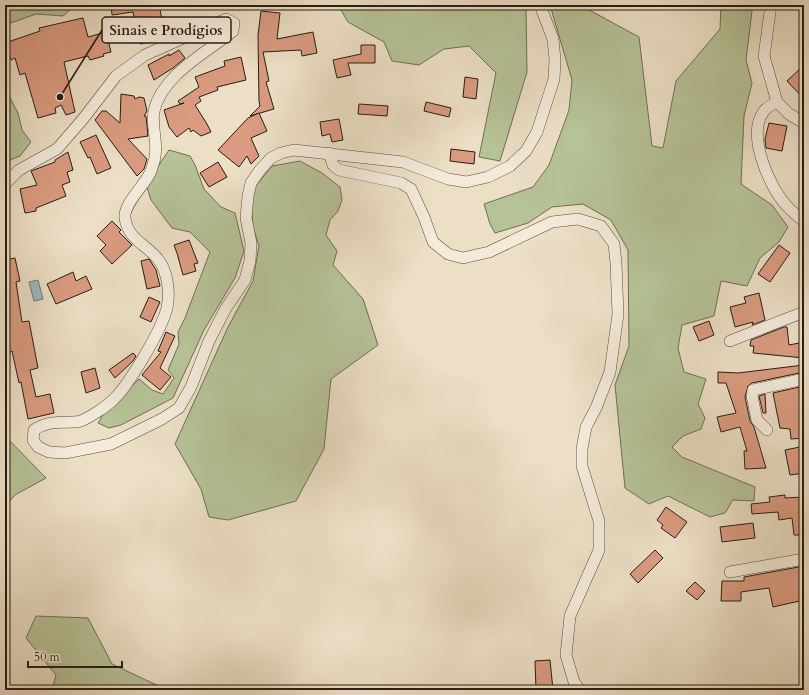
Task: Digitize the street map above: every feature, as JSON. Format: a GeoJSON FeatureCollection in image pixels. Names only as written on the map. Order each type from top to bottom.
{"type":"FeatureCollection","features":[{"type":"Feature","properties":{"kind":"street"},"geometry":{"type":"LineString","coordinates":[[5,184],[19,170],[57,149],[83,120],[116,76],[146,55],[214,24],[226,19],[234,23],[233,31],[185,67],[168,84],[159,97],[154,112],[156,156],[150,172],[127,207],[124,215],[127,227],[139,243],[152,252],[160,262],[167,281],[167,308],[160,326],[132,376],[114,399],[100,410],[80,421],[43,424],[34,430],[33,440],[38,447],[49,452],[65,453],[111,444],[162,419],[179,408],[191,387],[209,341],[226,308],[245,280],[250,261],[251,243],[246,218],[248,196],[251,183],[271,158],[281,153],[294,150],[329,153],[402,162],[448,179],[466,182],[488,177],[510,166],[526,151],[537,132],[554,79],[555,60],[553,39],[540,5]]}},
{"type":"Feature","properties":{"kind":"street"},"geometry":{"type":"LineString","coordinates":[[771,5],[764,56],[777,102],[789,114],[804,123]]}},
{"type":"Feature","properties":{"kind":"street"},"geometry":{"type":"LineString","coordinates":[[777,102],[764,110],[758,122],[757,138],[760,153],[771,183],[786,204],[804,222]]}},
{"type":"Feature","properties":{"kind":"street"},"geometry":{"type":"LineString","coordinates":[[329,153],[333,165],[339,170],[347,173],[401,183],[410,189],[424,217],[433,242],[448,254],[463,258],[489,252],[552,222],[578,219],[601,226],[614,244],[618,314],[610,372],[596,408],[586,427],[582,449],[582,466],[599,521],[599,550],[570,616],[566,655],[574,682],[580,690]]}},
{"type":"Feature","properties":{"kind":"street"},"geometry":{"type":"LineString","coordinates":[[730,341],[804,312]]}},
{"type":"Feature","properties":{"kind":"street"},"geometry":{"type":"LineString","coordinates":[[767,430],[757,420],[752,396],[753,390],[804,379]]}},
{"type":"Feature","properties":{"kind":"street"},"geometry":{"type":"LineString","coordinates":[[730,572],[804,559]]}},
{"type":"Feature","properties":{"kind":"green space"},"geometry":{"type":"Polygon","coordinates":[[[5,5],[76,5],[63,16],[36,14],[5,25],[5,5]]]}},
{"type":"Feature","properties":{"kind":"green space"},"geometry":{"type":"Polygon","coordinates":[[[338,5],[526,5],[527,72],[500,161],[479,157],[496,73],[469,46],[444,49],[419,65],[392,61],[384,42],[348,22],[338,5]]]}},
{"type":"Feature","properties":{"kind":"green space"},"geometry":{"type":"Polygon","coordinates":[[[550,5],[580,5],[639,37],[652,146],[663,148],[676,81],[720,29],[721,5],[748,5],[752,11],[746,60],[752,83],[744,116],[741,184],[772,205],[788,227],[779,242],[760,258],[747,286],[721,281],[714,316],[682,325],[678,348],[684,372],[706,379],[698,404],[705,418],[701,429],[683,436],[672,447],[682,457],[755,487],[754,501],[733,500],[725,513],[710,517],[668,496],[649,504],[625,488],[615,385],[629,346],[628,250],[611,220],[583,204],[552,207],[528,223],[495,233],[490,224],[484,204],[533,187],[549,165],[569,110],[572,80],[550,5]]]}},
{"type":"Feature","properties":{"kind":"green space"},"geometry":{"type":"Polygon","coordinates":[[[5,88],[18,113],[22,130],[31,142],[20,156],[5,162],[5,88]]]}},
{"type":"Feature","properties":{"kind":"green space"},"geometry":{"type":"Polygon","coordinates":[[[169,150],[190,156],[204,189],[221,207],[235,213],[244,251],[235,278],[204,330],[173,398],[121,425],[109,428],[98,423],[104,413],[139,379],[152,390],[163,394],[174,378],[168,370],[179,344],[178,332],[185,318],[210,252],[190,232],[172,228],[151,200],[146,184],[169,150]]]}},
{"type":"Feature","properties":{"kind":"green space"},"geometry":{"type":"Polygon","coordinates":[[[300,161],[322,173],[340,187],[342,200],[338,211],[330,220],[326,235],[337,251],[333,265],[363,299],[378,345],[331,379],[324,449],[296,501],[228,520],[209,517],[201,489],[175,444],[228,327],[253,281],[259,246],[253,227],[251,205],[255,187],[272,166],[300,161]]]}},
{"type":"Feature","properties":{"kind":"green space"},"geometry":{"type":"Polygon","coordinates":[[[5,436],[46,478],[15,495],[5,506],[5,436]]]}},
{"type":"Feature","properties":{"kind":"green space"},"geometry":{"type":"Polygon","coordinates":[[[36,616],[88,618],[112,664],[167,690],[52,690],[56,675],[26,638],[36,616]]]}},
{"type":"Feature","properties":{"kind":"water"},"geometry":{"type":"Polygon","coordinates":[[[38,280],[43,299],[34,301],[29,282],[38,280]]]}},
{"type":"Feature","properties":{"kind":"building"},"geometry":{"type":"Polygon","coordinates":[[[111,5],[159,5],[166,38],[140,44],[133,12],[112,15],[111,5]]]}},
{"type":"Feature","properties":{"kind":"building"},"geometry":{"type":"Polygon","coordinates":[[[261,11],[280,13],[277,39],[313,32],[317,53],[302,56],[301,50],[263,52],[269,81],[266,82],[274,109],[250,116],[260,106],[258,35],[261,11]]]}},
{"type":"Feature","properties":{"kind":"building"},"geometry":{"type":"Polygon","coordinates":[[[83,18],[88,37],[106,32],[111,52],[103,54],[104,56],[90,60],[88,56],[64,62],[75,112],[66,115],[61,105],[55,108],[56,113],[38,118],[25,73],[20,75],[15,58],[11,60],[5,43],[40,31],[39,28],[83,18]]]}},
{"type":"Feature","properties":{"kind":"building"},"geometry":{"type":"Polygon","coordinates":[[[361,45],[375,45],[375,63],[348,63],[351,75],[337,78],[333,60],[361,54],[361,45]]]}},
{"type":"Feature","properties":{"kind":"building"},"geometry":{"type":"Polygon","coordinates":[[[179,50],[185,58],[173,68],[154,80],[148,65],[179,50]]]}},
{"type":"Feature","properties":{"kind":"building"},"geometry":{"type":"Polygon","coordinates":[[[241,57],[246,80],[217,87],[218,90],[199,97],[201,101],[195,105],[211,132],[201,136],[193,130],[191,132],[189,128],[177,137],[169,127],[164,110],[184,103],[180,104],[178,101],[199,87],[195,77],[225,66],[224,61],[241,57]]]}},
{"type":"Feature","properties":{"kind":"building"},"geometry":{"type":"Polygon","coordinates":[[[804,65],[804,99],[787,81],[804,65]]]}},
{"type":"Feature","properties":{"kind":"building"},"geometry":{"type":"Polygon","coordinates":[[[465,77],[478,79],[476,99],[463,97],[465,77]]]}},
{"type":"Feature","properties":{"kind":"building"},"geometry":{"type":"Polygon","coordinates":[[[121,94],[134,96],[135,99],[139,97],[144,98],[147,111],[144,116],[146,116],[148,136],[128,139],[147,159],[144,169],[137,176],[95,120],[102,111],[106,111],[120,123],[121,94]]]}},
{"type":"Feature","properties":{"kind":"building"},"geometry":{"type":"Polygon","coordinates":[[[426,102],[451,108],[449,117],[424,111],[426,102]]]}},
{"type":"Feature","properties":{"kind":"building"},"geometry":{"type":"Polygon","coordinates":[[[359,104],[388,106],[387,116],[358,114],[359,104]]]}},
{"type":"Feature","properties":{"kind":"building"},"geometry":{"type":"Polygon","coordinates":[[[259,113],[267,131],[251,138],[259,156],[251,164],[247,156],[239,167],[218,150],[248,118],[259,113]]]}},
{"type":"Feature","properties":{"kind":"building"},"geometry":{"type":"Polygon","coordinates":[[[339,119],[343,140],[332,142],[330,134],[322,136],[320,122],[339,119]]]}},
{"type":"Feature","properties":{"kind":"building"},"geometry":{"type":"Polygon","coordinates":[[[769,123],[787,126],[782,151],[766,148],[765,139],[769,123]]]}},
{"type":"Feature","properties":{"kind":"building"},"geometry":{"type":"Polygon","coordinates":[[[96,135],[111,168],[97,174],[90,157],[88,158],[80,142],[96,135]]]}},
{"type":"Feature","properties":{"kind":"building"},"geometry":{"type":"Polygon","coordinates":[[[451,149],[475,152],[474,164],[450,161],[451,149]]]}},
{"type":"Feature","properties":{"kind":"building"},"geometry":{"type":"Polygon","coordinates":[[[68,152],[73,170],[67,172],[70,182],[62,185],[66,196],[36,208],[36,211],[25,213],[20,189],[37,185],[31,171],[55,162],[55,160],[68,152]]]}},
{"type":"Feature","properties":{"kind":"building"},"geometry":{"type":"Polygon","coordinates":[[[218,162],[227,177],[209,187],[200,173],[218,162]]]}},
{"type":"Feature","properties":{"kind":"building"},"geometry":{"type":"Polygon","coordinates":[[[112,221],[121,230],[119,232],[132,245],[112,264],[100,251],[106,245],[97,236],[112,221]]]}},
{"type":"Feature","properties":{"kind":"building"},"geometry":{"type":"Polygon","coordinates":[[[189,240],[198,263],[194,264],[196,271],[183,275],[174,245],[189,240]]]}},
{"type":"Feature","properties":{"kind":"building"},"geometry":{"type":"Polygon","coordinates":[[[779,245],[790,253],[770,282],[758,274],[779,245]]]}},
{"type":"Feature","properties":{"kind":"building"},"geometry":{"type":"Polygon","coordinates":[[[15,258],[20,281],[16,282],[22,322],[29,321],[38,368],[30,370],[36,397],[50,394],[54,413],[28,419],[21,382],[19,383],[12,351],[5,356],[5,260],[15,258]]]}},
{"type":"Feature","properties":{"kind":"building"},"geometry":{"type":"Polygon","coordinates":[[[149,259],[156,270],[160,286],[147,289],[141,261],[149,259]]]}},
{"type":"Feature","properties":{"kind":"building"},"geometry":{"type":"Polygon","coordinates":[[[73,272],[76,281],[86,276],[92,289],[56,304],[47,284],[73,272]]]}},
{"type":"Feature","properties":{"kind":"building"},"geometry":{"type":"Polygon","coordinates":[[[759,293],[765,320],[752,325],[753,322],[735,327],[730,307],[746,303],[744,297],[759,293]]]}},
{"type":"Feature","properties":{"kind":"building"},"geometry":{"type":"Polygon","coordinates":[[[149,297],[160,302],[151,322],[140,317],[149,297]]]}},
{"type":"Feature","properties":{"kind":"building"},"geometry":{"type":"Polygon","coordinates":[[[709,321],[714,335],[699,341],[693,327],[709,321]]]}},
{"type":"Feature","properties":{"kind":"building"},"geometry":{"type":"Polygon","coordinates":[[[787,327],[789,345],[804,342],[804,358],[753,353],[754,346],[750,346],[751,340],[787,327]]]}},
{"type":"Feature","properties":{"kind":"building"},"geometry":{"type":"Polygon","coordinates":[[[166,332],[175,336],[160,368],[171,377],[160,390],[142,375],[161,352],[158,351],[166,332]]]}},
{"type":"Feature","properties":{"kind":"building"},"geometry":{"type":"Polygon","coordinates":[[[133,353],[136,356],[133,361],[115,378],[109,370],[133,353]]]}},
{"type":"Feature","properties":{"kind":"building"},"geometry":{"type":"Polygon","coordinates":[[[804,365],[804,372],[752,383],[748,386],[745,397],[750,421],[754,427],[766,468],[745,469],[744,451],[747,451],[740,427],[721,432],[717,417],[736,413],[726,383],[718,383],[718,372],[738,373],[804,365]]]}},
{"type":"Feature","properties":{"kind":"building"},"geometry":{"type":"Polygon","coordinates":[[[95,368],[100,388],[86,393],[81,372],[95,368]]]}},
{"type":"Feature","properties":{"kind":"building"},"geometry":{"type":"Polygon","coordinates":[[[804,386],[804,438],[791,439],[790,429],[780,428],[773,393],[804,386]]]}},
{"type":"Feature","properties":{"kind":"building"},"geometry":{"type":"Polygon","coordinates":[[[765,394],[766,413],[763,413],[759,396],[765,394]]]}},
{"type":"Feature","properties":{"kind":"building"},"geometry":{"type":"Polygon","coordinates":[[[800,447],[804,473],[790,475],[785,450],[800,447]]]}},
{"type":"Feature","properties":{"kind":"building"},"geometry":{"type":"Polygon","coordinates":[[[785,495],[785,498],[804,497],[804,512],[802,512],[804,535],[794,535],[792,518],[779,520],[778,512],[752,514],[751,504],[770,502],[769,497],[785,495]]]}},
{"type":"Feature","properties":{"kind":"building"},"geometry":{"type":"Polygon","coordinates":[[[666,507],[687,522],[675,538],[661,528],[663,525],[657,520],[666,507]]]}},
{"type":"Feature","properties":{"kind":"building"},"geometry":{"type":"Polygon","coordinates":[[[753,523],[755,538],[722,542],[720,527],[753,523]]]}},
{"type":"Feature","properties":{"kind":"building"},"geometry":{"type":"Polygon","coordinates":[[[655,550],[663,558],[638,583],[630,574],[655,550]]]}},
{"type":"Feature","properties":{"kind":"building"},"geometry":{"type":"Polygon","coordinates":[[[804,566],[804,600],[773,607],[769,588],[741,592],[741,601],[721,601],[722,581],[744,581],[744,577],[804,566]]]}},
{"type":"Feature","properties":{"kind":"building"},"geometry":{"type":"Polygon","coordinates":[[[695,582],[705,591],[697,600],[686,591],[695,582]]]}},
{"type":"Feature","properties":{"kind":"building"},"geometry":{"type":"Polygon","coordinates":[[[550,660],[553,690],[536,690],[535,661],[550,660]]]}},
{"type":"Feature","properties":{"kind":"place","name":"Sinais e Prodígios"},"geometry":{"type":"Point","coordinates":[60,97]}}]}
